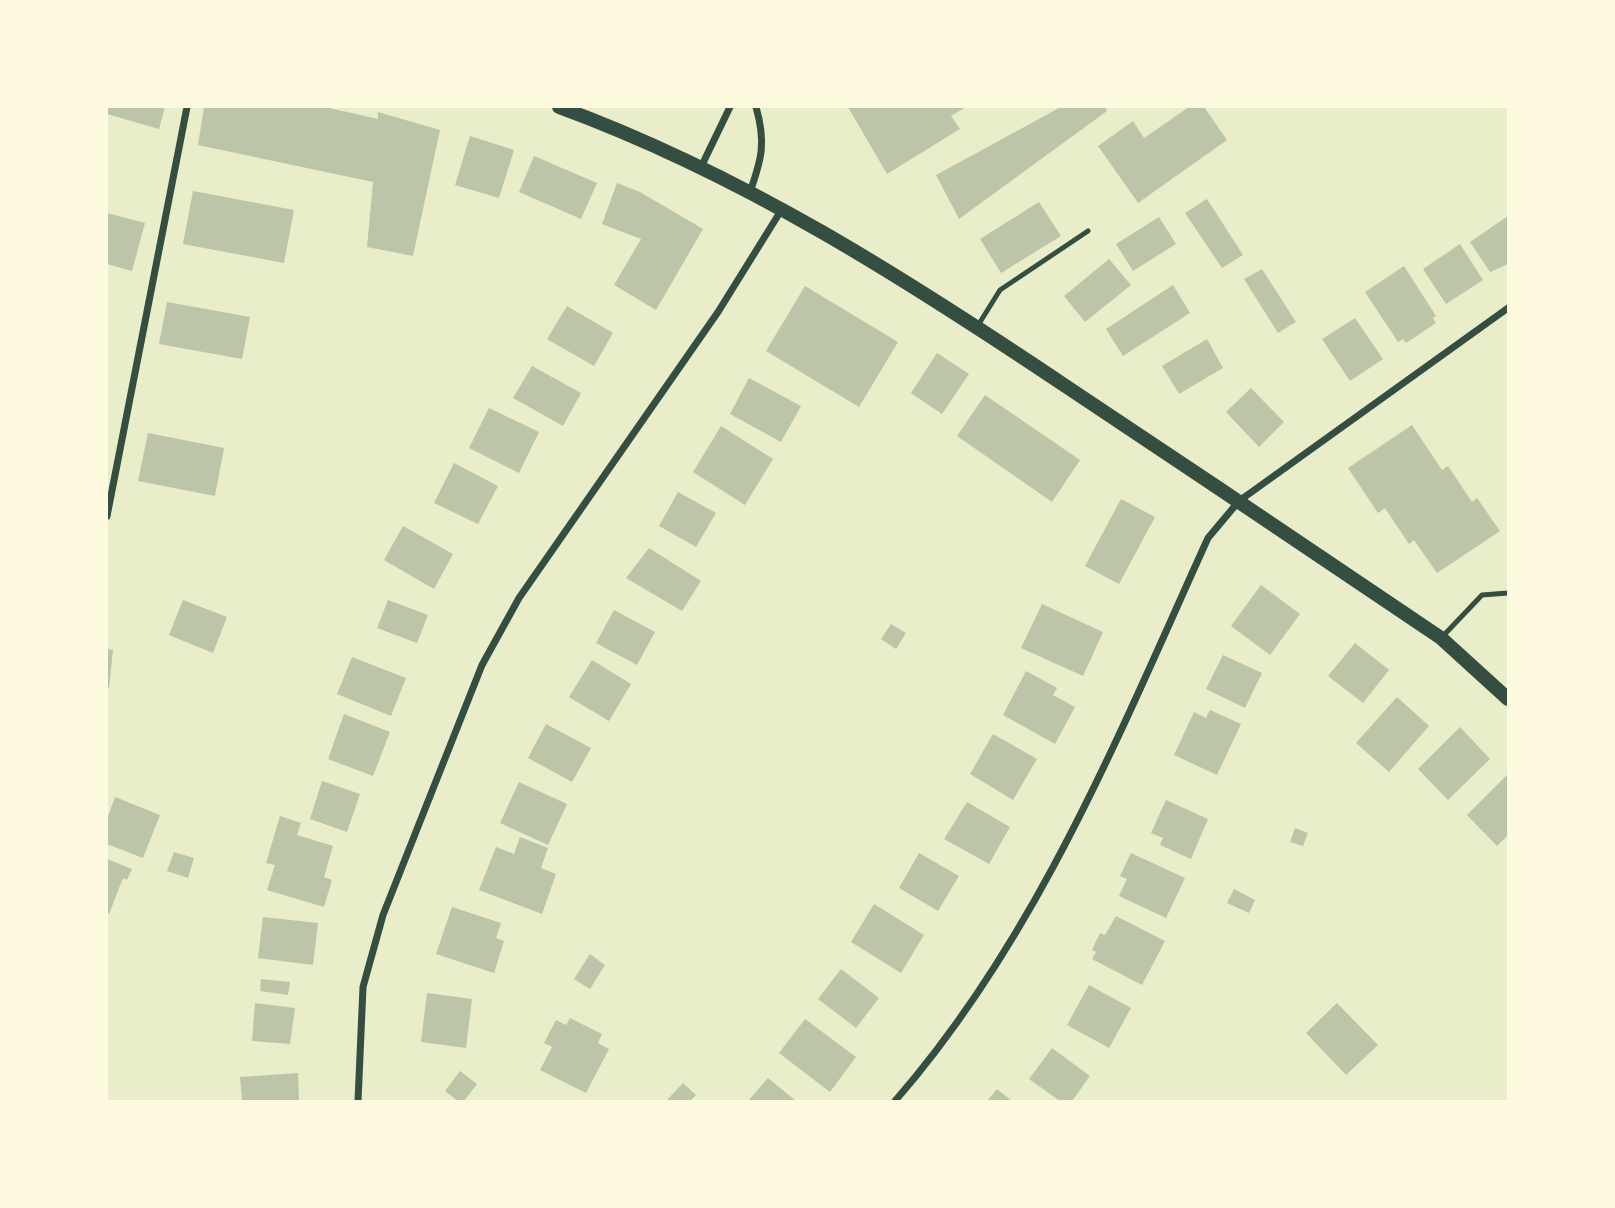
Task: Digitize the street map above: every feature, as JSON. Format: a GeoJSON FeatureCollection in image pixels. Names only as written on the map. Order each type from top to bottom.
{"type":"FeatureCollection","features":[{"type":"Feature","properties":{"kind":"main road"},"geometry":{"type":"LineString","coordinates":[[559,107],[701,167],[782,208],[977,327],[1441,638],[1508,699]]}},
{"type":"Feature","properties":{"kind":"street"},"geometry":{"type":"LineString","coordinates":[[107,516],[187,107]]}},
{"type":"Feature","properties":{"kind":"street"},"geometry":{"type":"LineString","coordinates":[[701,167],[730,107]]}},
{"type":"Feature","properties":{"kind":"street"},"geometry":{"type":"LineString","coordinates":[[750,192],[762,158],[764,142],[756,107]]}},
{"type":"Feature","properties":{"kind":"street"},"geometry":{"type":"LineString","coordinates":[[358,1101],[363,987],[383,915],[482,665],[519,598],[718,312],[782,208]]}},
{"type":"Feature","properties":{"kind":"street"},"geometry":{"type":"LineString","coordinates":[[895,1101],[934,1056],[1011,943],[1080,818],[1208,538],[1239,501],[1508,308]]}},
{"type":"Feature","properties":{"kind":"lane"},"geometry":{"type":"LineString","coordinates":[[977,327],[1000,290],[1088,231]]}},
{"type":"Feature","properties":{"kind":"lane"},"geometry":{"type":"LineString","coordinates":[[1441,638],[1482,595],[1508,593]]}},
{"type":"Feature","properties":{"kind":"building"},"geometry":{"type":"Polygon","coordinates":[[[107,107],[165,107],[159,129],[107,114],[107,107]]]}},
{"type":"Feature","properties":{"kind":"building"},"geometry":{"type":"Polygon","coordinates":[[[204,107],[325,107],[378,119],[378,112],[440,130],[413,256],[367,247],[373,182],[198,145],[204,107]]]}},
{"type":"Feature","properties":{"kind":"building"},"geometry":{"type":"Polygon","coordinates":[[[848,107],[966,107],[951,116],[960,129],[887,174],[848,107]]]}},
{"type":"Feature","properties":{"kind":"building"},"geometry":{"type":"Polygon","coordinates":[[[1061,107],[1105,107],[1107,111],[959,219],[936,175],[1061,107]]]}},
{"type":"Feature","properties":{"kind":"building"},"geometry":{"type":"Polygon","coordinates":[[[1189,107],[1204,107],[1227,140],[1138,203],[1098,146],[1133,121],[1144,138],[1189,107]]]}},
{"type":"Feature","properties":{"kind":"building"},"geometry":{"type":"Polygon","coordinates":[[[470,136],[514,150],[499,198],[455,185],[470,136]]]}},
{"type":"Feature","properties":{"kind":"building"},"geometry":{"type":"Polygon","coordinates":[[[534,156],[597,183],[581,219],[519,192],[534,156]]]}},
{"type":"Feature","properties":{"kind":"building"},"geometry":{"type":"Polygon","coordinates":[[[617,183],[640,192],[703,229],[656,310],[614,285],[641,239],[602,224],[617,183]]]}},
{"type":"Feature","properties":{"kind":"building"},"geometry":{"type":"Polygon","coordinates":[[[193,191],[294,210],[284,263],[183,244],[193,191]]]}},
{"type":"Feature","properties":{"kind":"building"},"geometry":{"type":"Polygon","coordinates":[[[1207,199],[1243,255],[1222,268],[1185,213],[1207,199]]]}},
{"type":"Feature","properties":{"kind":"building"},"geometry":{"type":"Polygon","coordinates":[[[1039,202],[1061,236],[1001,273],[980,239],[1039,202]]]}},
{"type":"Feature","properties":{"kind":"building"},"geometry":{"type":"Polygon","coordinates":[[[107,213],[145,223],[132,271],[107,264],[107,213]]]}},
{"type":"Feature","properties":{"kind":"building"},"geometry":{"type":"Polygon","coordinates":[[[1508,216],[1508,264],[1490,272],[1470,242],[1508,216]]]}},
{"type":"Feature","properties":{"kind":"building"},"geometry":{"type":"Polygon","coordinates":[[[1159,217],[1176,244],[1133,271],[1116,244],[1159,217]]]}},
{"type":"Feature","properties":{"kind":"building"},"geometry":{"type":"Polygon","coordinates":[[[1460,244],[1483,280],[1446,304],[1423,269],[1460,244]]]}},
{"type":"Feature","properties":{"kind":"building"},"geometry":{"type":"Polygon","coordinates":[[[1109,259],[1131,285],[1085,322],[1064,296],[1109,259]]]}},
{"type":"Feature","properties":{"kind":"building"},"geometry":{"type":"Polygon","coordinates":[[[1404,266],[1436,316],[1433,318],[1436,323],[1406,343],[1403,339],[1398,342],[1365,292],[1404,266]]]}},
{"type":"Feature","properties":{"kind":"building"},"geometry":{"type":"Polygon","coordinates":[[[1262,269],[1296,322],[1278,333],[1244,279],[1262,269]]]}},
{"type":"Feature","properties":{"kind":"building"},"geometry":{"type":"Polygon","coordinates":[[[1173,285],[1190,313],[1123,356],[1106,329],[1173,285]]]}},
{"type":"Feature","properties":{"kind":"building"},"geometry":{"type":"Polygon","coordinates":[[[805,286],[898,342],[859,407],[766,351],[805,286]]]}},
{"type":"Feature","properties":{"kind":"building"},"geometry":{"type":"Polygon","coordinates":[[[167,302],[250,317],[242,359],[159,344],[167,302]]]}},
{"type":"Feature","properties":{"kind":"building"},"geometry":{"type":"Polygon","coordinates":[[[567,306],[613,333],[594,366],[547,339],[567,306]]]}},
{"type":"Feature","properties":{"kind":"building"},"geometry":{"type":"Polygon","coordinates":[[[1355,318],[1383,359],[1350,381],[1322,339],[1355,318]]]}},
{"type":"Feature","properties":{"kind":"building"},"geometry":{"type":"Polygon","coordinates":[[[1207,339],[1223,368],[1179,394],[1162,366],[1207,339]]]}},
{"type":"Feature","properties":{"kind":"building"},"geometry":{"type":"Polygon","coordinates":[[[937,353],[969,374],[942,414],[911,393],[937,353]]]}},
{"type":"Feature","properties":{"kind":"building"},"geometry":{"type":"Polygon","coordinates":[[[532,366],[581,393],[563,426],[513,398],[532,366]]]}},
{"type":"Feature","properties":{"kind":"building"},"geometry":{"type":"Polygon","coordinates":[[[749,378],[801,406],[781,442],[730,414],[749,378]]]}},
{"type":"Feature","properties":{"kind":"building"},"geometry":{"type":"Polygon","coordinates":[[[1251,388],[1284,422],[1259,447],[1226,412],[1251,388]]]}},
{"type":"Feature","properties":{"kind":"building"},"geometry":{"type":"Polygon","coordinates":[[[985,395],[1080,460],[1052,502],[957,436],[985,395]]]}},
{"type":"Feature","properties":{"kind":"building"},"geometry":{"type":"Polygon","coordinates":[[[489,408],[539,432],[519,473],[469,448],[489,408]]]}},
{"type":"Feature","properties":{"kind":"building"},"geometry":{"type":"Polygon","coordinates":[[[1412,425],[1442,470],[1448,466],[1472,502],[1477,498],[1500,531],[1437,573],[1414,540],[1409,544],[1385,508],[1378,513],[1348,468],[1412,425]]]}},
{"type":"Feature","properties":{"kind":"building"},"geometry":{"type":"Polygon","coordinates":[[[721,426],[773,459],[745,505],[693,472],[721,426]]]}},
{"type":"Feature","properties":{"kind":"building"},"geometry":{"type":"Polygon","coordinates":[[[148,433],[224,448],[215,496],[138,481],[148,433]]]}},
{"type":"Feature","properties":{"kind":"building"},"geometry":{"type":"Polygon","coordinates":[[[454,463],[498,486],[478,524],[434,503],[454,463]]]}},
{"type":"Feature","properties":{"kind":"building"},"geometry":{"type":"Polygon","coordinates":[[[678,492],[716,513],[696,547],[659,526],[678,492]]]}},
{"type":"Feature","properties":{"kind":"building"},"geometry":{"type":"Polygon","coordinates":[[[1121,499],[1155,517],[1119,584],[1085,566],[1121,499]]]}},
{"type":"Feature","properties":{"kind":"building"},"geometry":{"type":"Polygon","coordinates":[[[403,526],[453,554],[434,589],[384,560],[403,526]]]}},
{"type":"Feature","properties":{"kind":"building"},"geometry":{"type":"Polygon","coordinates":[[[649,548],[701,581],[682,611],[626,578],[649,548]]]}},
{"type":"Feature","properties":{"kind":"building"},"geometry":{"type":"Polygon","coordinates":[[[1261,585],[1300,614],[1270,655],[1231,626],[1261,585]]]}},
{"type":"Feature","properties":{"kind":"building"},"geometry":{"type":"Polygon","coordinates":[[[183,600],[227,617],[213,653],[169,635],[183,600]]]}},
{"type":"Feature","properties":{"kind":"building"},"geometry":{"type":"Polygon","coordinates":[[[388,600],[428,615],[417,643],[377,628],[388,600]]]}},
{"type":"Feature","properties":{"kind":"building"},"geometry":{"type":"Polygon","coordinates":[[[1042,604],[1103,632],[1083,676],[1021,648],[1042,604]]]}},
{"type":"Feature","properties":{"kind":"building"},"geometry":{"type":"Polygon","coordinates":[[[614,610],[655,632],[637,665],[596,643],[614,610]]]}},
{"type":"Feature","properties":{"kind":"building"},"geometry":{"type":"Polygon","coordinates":[[[891,624],[906,633],[896,649],[881,639],[891,624]]]}},
{"type":"Feature","properties":{"kind":"building"},"geometry":{"type":"Polygon","coordinates":[[[1355,643],[1389,670],[1363,703],[1328,676],[1355,643]]]}},
{"type":"Feature","properties":{"kind":"building"},"geometry":{"type":"Polygon","coordinates":[[[107,649],[113,650],[109,688],[107,687],[107,649]]]}},
{"type":"Feature","properties":{"kind":"building"},"geometry":{"type":"Polygon","coordinates":[[[1223,655],[1262,673],[1245,708],[1206,689],[1223,655]]]}},
{"type":"Feature","properties":{"kind":"building"},"geometry":{"type":"Polygon","coordinates":[[[352,657],[406,678],[391,716],[337,694],[352,657]]]}},
{"type":"Feature","properties":{"kind":"building"},"geometry":{"type":"Polygon","coordinates":[[[592,660],[631,684],[609,721],[569,697],[592,660]]]}},
{"type":"Feature","properties":{"kind":"building"},"geometry":{"type":"Polygon","coordinates":[[[1026,671],[1057,688],[1053,695],[1075,707],[1055,744],[1003,715],[1026,671]]]}},
{"type":"Feature","properties":{"kind":"building"},"geometry":{"type":"Polygon","coordinates":[[[1397,697],[1429,726],[1389,772],[1356,743],[1397,697]]]}},
{"type":"Feature","properties":{"kind":"building"},"geometry":{"type":"Polygon","coordinates":[[[1210,710],[1241,724],[1217,775],[1174,755],[1194,712],[1206,718],[1210,710]]]}},
{"type":"Feature","properties":{"kind":"building"},"geometry":{"type":"Polygon","coordinates":[[[344,714],[390,732],[373,776],[328,759],[344,714]]]}},
{"type":"Feature","properties":{"kind":"building"},"geometry":{"type":"Polygon","coordinates":[[[546,724],[591,748],[572,782],[528,758],[546,724]]]}},
{"type":"Feature","properties":{"kind":"building"},"geometry":{"type":"Polygon","coordinates":[[[1460,727],[1490,759],[1448,800],[1418,769],[1460,727]]]}},
{"type":"Feature","properties":{"kind":"building"},"geometry":{"type":"Polygon","coordinates":[[[993,734],[1037,759],[1013,800],[970,774],[993,734]]]}},
{"type":"Feature","properties":{"kind":"building"},"geometry":{"type":"Polygon","coordinates":[[[1508,774],[1508,835],[1497,846],[1467,815],[1508,774]]]}},
{"type":"Feature","properties":{"kind":"building"},"geometry":{"type":"Polygon","coordinates":[[[322,781],[360,794],[347,832],[310,819],[322,781]]]}},
{"type":"Feature","properties":{"kind":"building"},"geometry":{"type":"Polygon","coordinates":[[[519,782],[567,804],[548,845],[500,823],[519,782]]]}},
{"type":"Feature","properties":{"kind":"building"},"geometry":{"type":"Polygon","coordinates":[[[115,797],[160,815],[143,858],[107,844],[107,819],[115,797]]]}},
{"type":"Feature","properties":{"kind":"building"},"geometry":{"type":"Polygon","coordinates":[[[1166,800],[1208,819],[1191,859],[1160,845],[1163,838],[1151,833],[1166,800]]]}},
{"type":"Feature","properties":{"kind":"building"},"geometry":{"type":"Polygon","coordinates":[[[967,802],[1010,827],[989,864],[944,839],[967,802]]]}},
{"type":"Feature","properties":{"kind":"building"},"geometry":{"type":"Polygon","coordinates":[[[280,816],[301,823],[297,835],[333,846],[324,877],[332,880],[324,907],[267,890],[275,865],[266,863],[280,816]]]}},
{"type":"Feature","properties":{"kind":"building"},"geometry":{"type":"Polygon","coordinates":[[[1295,828],[1308,833],[1303,846],[1290,842],[1295,828]]]}},
{"type":"Feature","properties":{"kind":"building"},"geometry":{"type":"Polygon","coordinates":[[[520,837],[548,848],[541,868],[556,874],[542,914],[479,890],[496,847],[514,854],[520,837]]]}},
{"type":"Feature","properties":{"kind":"building"},"geometry":{"type":"Polygon","coordinates":[[[174,852],[194,858],[188,878],[167,871],[174,852]]]}},
{"type":"Feature","properties":{"kind":"building"},"geometry":{"type":"Polygon","coordinates":[[[919,853],[959,876],[938,911],[899,888],[919,853]]]}},
{"type":"Feature","properties":{"kind":"building"},"geometry":{"type":"Polygon","coordinates":[[[1131,853],[1185,878],[1166,918],[1119,896],[1127,879],[1120,876],[1131,853]]]}},
{"type":"Feature","properties":{"kind":"building"},"geometry":{"type":"Polygon","coordinates":[[[107,859],[132,869],[127,880],[123,878],[109,914],[107,913],[107,859]]]}},
{"type":"Feature","properties":{"kind":"building"},"geometry":{"type":"Polygon","coordinates":[[[1234,889],[1255,900],[1249,913],[1227,903],[1234,889]]]}},
{"type":"Feature","properties":{"kind":"building"},"geometry":{"type":"Polygon","coordinates":[[[874,904],[924,935],[901,973],[851,942],[874,904]]]}},
{"type":"Feature","properties":{"kind":"building"},"geometry":{"type":"Polygon","coordinates":[[[452,907],[501,923],[496,938],[504,941],[494,973],[436,954],[452,907]]]}},
{"type":"Feature","properties":{"kind":"building"},"geometry":{"type":"Polygon","coordinates":[[[1116,916],[1165,941],[1142,985],[1092,959],[1096,952],[1092,950],[1100,933],[1105,935],[1116,916]]]}},
{"type":"Feature","properties":{"kind":"building"},"geometry":{"type":"Polygon","coordinates":[[[263,917],[318,923],[313,965],[258,958],[263,917]]]}},
{"type":"Feature","properties":{"kind":"building"},"geometry":{"type":"Polygon","coordinates":[[[590,954],[605,965],[590,989],[574,979],[590,954]]]}},
{"type":"Feature","properties":{"kind":"building"},"geometry":{"type":"Polygon","coordinates":[[[841,969],[879,998],[856,1028],[818,999],[841,969]]]}},
{"type":"Feature","properties":{"kind":"building"},"geometry":{"type":"Polygon","coordinates":[[[261,979],[290,982],[288,995],[260,991],[261,979]]]}},
{"type":"Feature","properties":{"kind":"building"},"geometry":{"type":"Polygon","coordinates":[[[1089,985],[1131,1008],[1109,1048],[1067,1025],[1089,985]]]}},
{"type":"Feature","properties":{"kind":"building"},"geometry":{"type":"Polygon","coordinates":[[[427,993],[472,999],[466,1048],[421,1042],[427,993]]]}},
{"type":"Feature","properties":{"kind":"building"},"geometry":{"type":"Polygon","coordinates":[[[255,1003],[295,1008],[290,1044],[252,1041],[255,1003]]]}},
{"type":"Feature","properties":{"kind":"building"},"geometry":{"type":"Polygon","coordinates":[[[1337,1003],[1378,1045],[1346,1075],[1306,1033],[1337,1003]]]}},
{"type":"Feature","properties":{"kind":"building"},"geometry":{"type":"Polygon","coordinates":[[[570,1018],[602,1034],[598,1043],[609,1049],[586,1093],[540,1070],[552,1047],[544,1043],[556,1020],[566,1025],[570,1018]]]}},
{"type":"Feature","properties":{"kind":"building"},"geometry":{"type":"Polygon","coordinates":[[[805,1019],[856,1057],[830,1092],[779,1053],[805,1019]]]}},
{"type":"Feature","properties":{"kind":"building"},"geometry":{"type":"Polygon","coordinates":[[[1052,1048],[1090,1076],[1072,1101],[1060,1101],[1029,1079],[1052,1048]]]}},
{"type":"Feature","properties":{"kind":"building"},"geometry":{"type":"Polygon","coordinates":[[[460,1071],[477,1084],[464,1101],[458,1101],[445,1091],[460,1071]]]}},
{"type":"Feature","properties":{"kind":"building"},"geometry":{"type":"Polygon","coordinates":[[[298,1073],[299,1101],[242,1101],[240,1077],[298,1073]]]}},
{"type":"Feature","properties":{"kind":"building"},"geometry":{"type":"Polygon","coordinates":[[[768,1078],[796,1101],[748,1101],[768,1078]]]}},
{"type":"Feature","properties":{"kind":"building"},"geometry":{"type":"Polygon","coordinates":[[[683,1083],[696,1095],[690,1101],[666,1101],[683,1083]]]}},
{"type":"Feature","properties":{"kind":"building"},"geometry":{"type":"Polygon","coordinates":[[[997,1089],[1012,1101],[987,1101],[997,1089]]]}}]}
